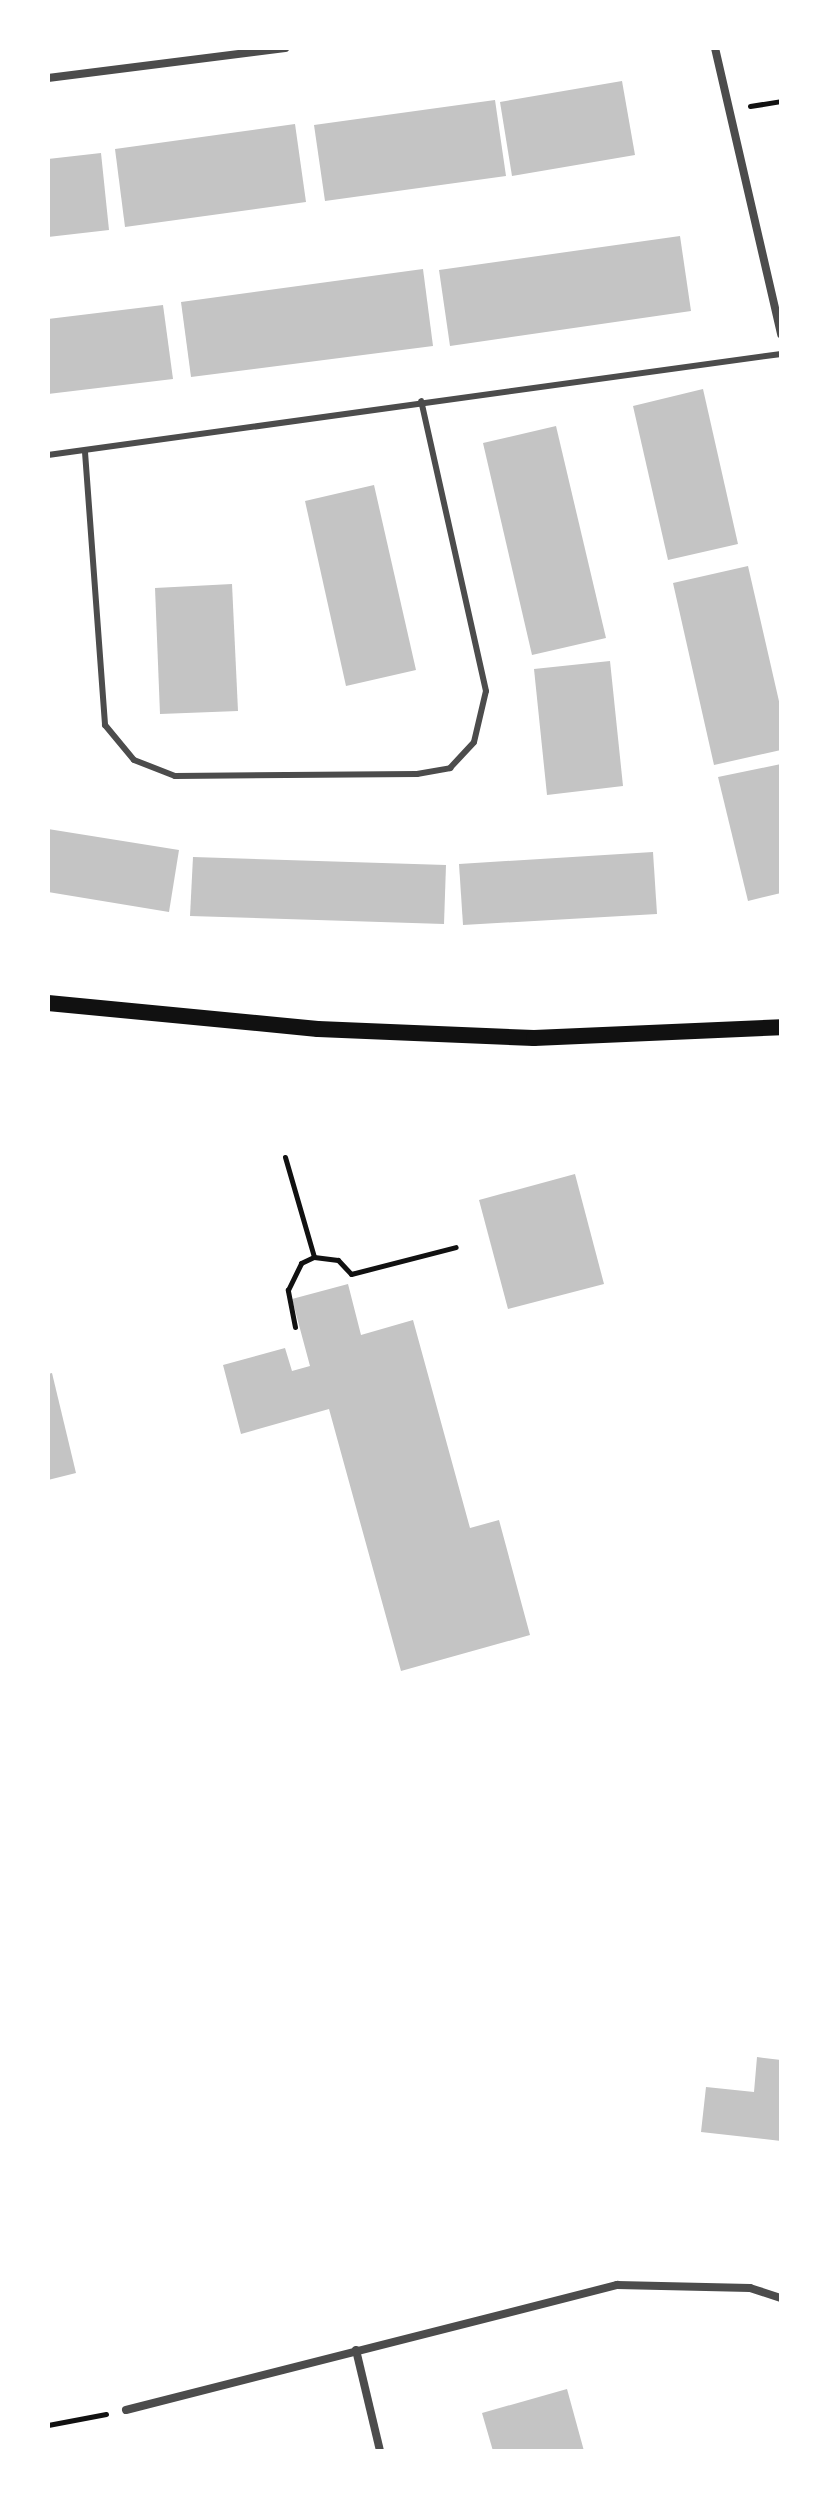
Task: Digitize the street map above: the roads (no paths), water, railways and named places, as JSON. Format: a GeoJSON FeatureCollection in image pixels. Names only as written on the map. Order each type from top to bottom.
{"type":"FeatureCollection","features":[{"type":"Feature","properties":{"kind":"main road"},"geometry":{"type":"LineString","coordinates":[[48,1003],[318,1029],[534,1038],[781,1027]]}},
{"type":"Feature","properties":{"kind":"street"},"geometry":{"type":"LineString","coordinates":[[48,78],[285,48]]}},
{"type":"Feature","properties":{"kind":"street"},"geometry":{"type":"LineString","coordinates":[[715,48],[781,335]]}},
{"type":"Feature","properties":{"kind":"street"},"geometry":{"type":"LineString","coordinates":[[126,2410],[617,2285],[750,2288],[781,2298]]}},
{"type":"Feature","properties":{"kind":"street"},"geometry":{"type":"LineString","coordinates":[[356,2350],[380,2451]]}},
{"type":"Feature","properties":{"kind":"lane"},"geometry":{"type":"LineString","coordinates":[[48,455],[421,401],[781,354]]}},
{"type":"Feature","properties":{"kind":"lane"},"geometry":{"type":"LineString","coordinates":[[85,452],[99,686],[105,725],[134,760],[175,776],[417,774],[450,768],[474,742],[486,691],[421,401]]}}]}
